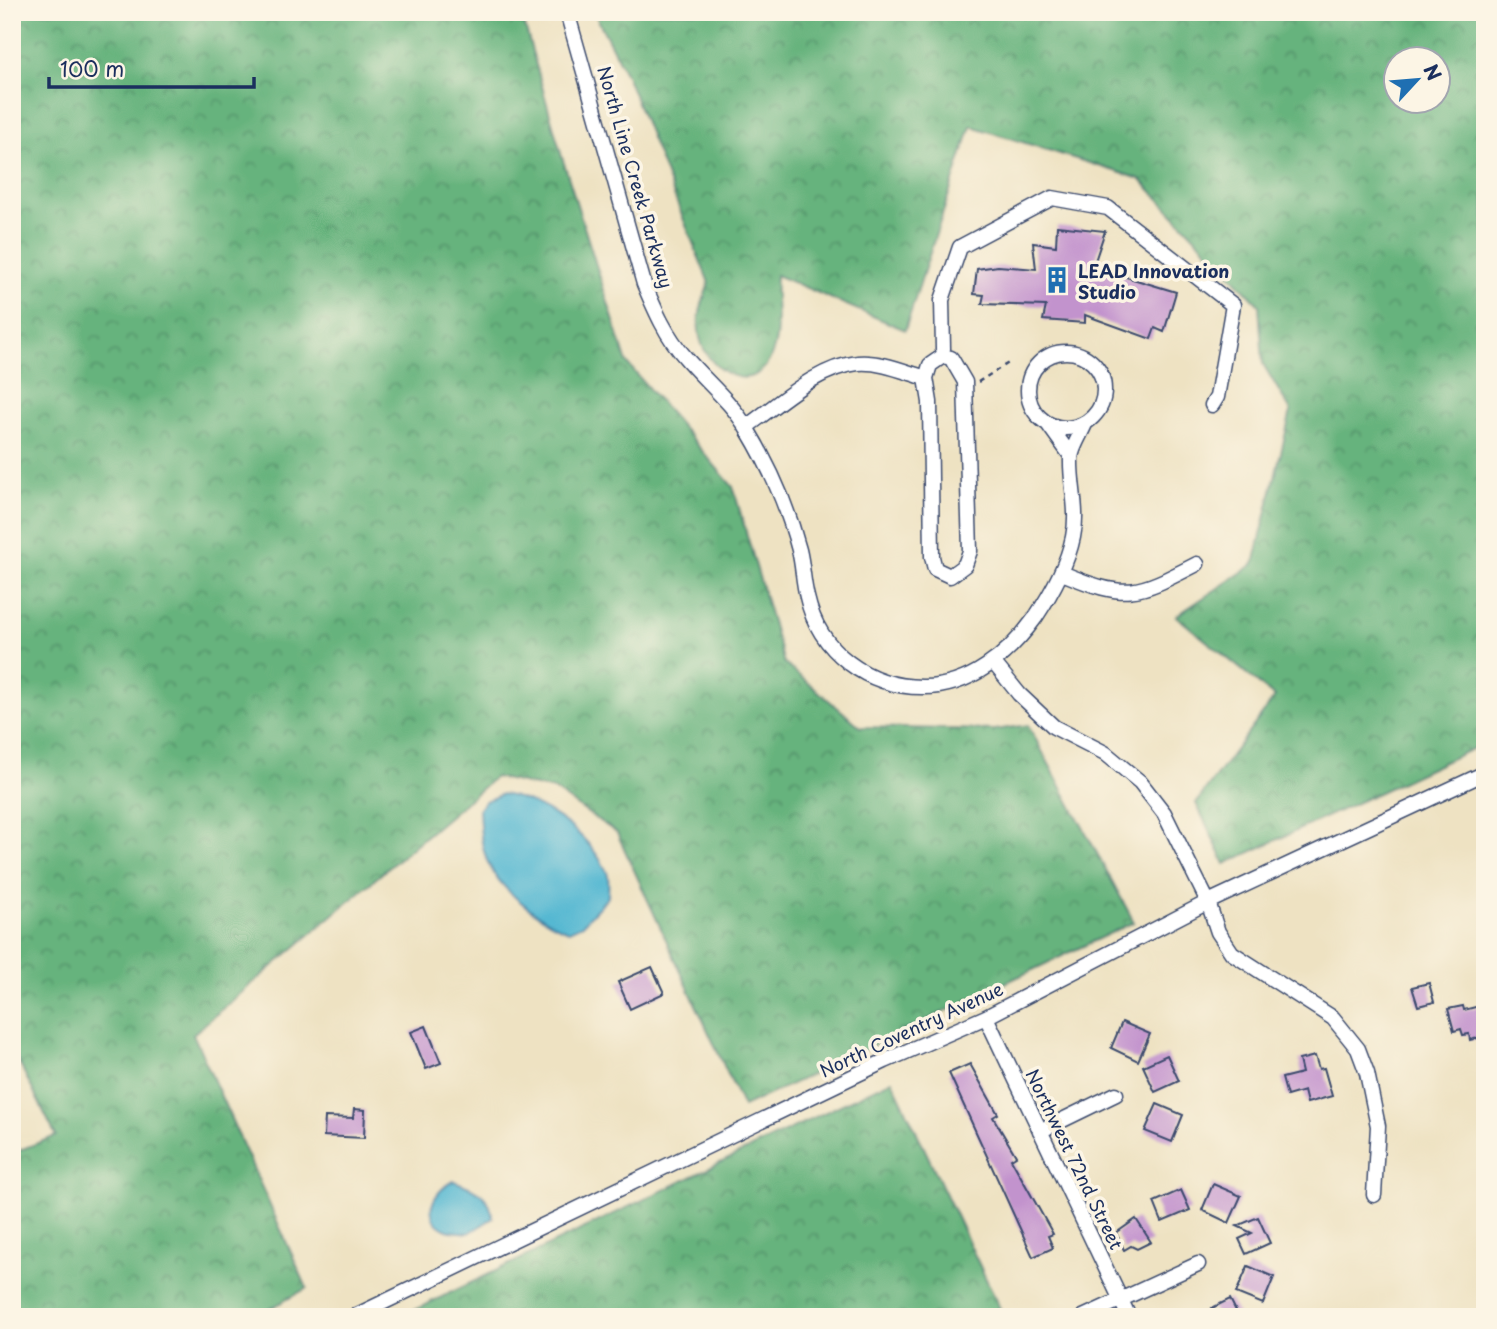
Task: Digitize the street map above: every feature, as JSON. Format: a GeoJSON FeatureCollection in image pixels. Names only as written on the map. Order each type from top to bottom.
{"type":"FeatureCollection","features":[{"type":"Feature","properties":{"kind":"street","name":"North Line Creek Parkway"},"geometry":{"type":"LineString","coordinates":[[567,12],[644,284],[660,323],[683,356],[746,427],[780,493],[800,552],[807,599],[821,632],[848,664],[878,681],[902,687],[935,687],[994,663],[1034,619],[1062,573],[1073,536],[1076,498],[1071,456]]}},
{"type":"Feature","properties":{"kind":"street"},"geometry":{"type":"LineString","coordinates":[[943,349],[942,300],[960,247],[1052,198],[1108,208],[1233,305],[1217,397],[1212,405]]}},
{"type":"Feature","properties":{"kind":"street"},"geometry":{"type":"LineString","coordinates":[[1062,351],[1084,358],[1097,366],[1103,382],[1101,406],[1095,416],[1085,424],[1071,456],[1031,401],[1028,386],[1031,372],[1048,355],[1062,351]]}},
{"type":"Feature","properties":{"kind":"street"},"geometry":{"type":"LineString","coordinates":[[943,356],[951,358],[965,382],[970,551],[965,565],[950,576],[935,569],[932,557],[930,402],[926,378],[930,365],[943,356]]}},
{"type":"Feature","properties":{"kind":"street"},"geometry":{"type":"LineString","coordinates":[[746,427],[832,369],[860,363],[888,366],[926,378]]}},
{"type":"Feature","properties":{"kind":"street"},"geometry":{"type":"LineString","coordinates":[[1048,424],[1062,428],[1085,424]]}},
{"type":"Feature","properties":{"kind":"street"},"geometry":{"type":"LineString","coordinates":[[1062,573],[1107,590],[1128,593],[1156,585],[1197,564]]}},
{"type":"Feature","properties":{"kind":"street"},"geometry":{"type":"LineString","coordinates":[[994,663],[1019,694],[1054,727],[1105,754],[1140,782],[1164,813],[1231,953],[1333,1017],[1358,1049],[1367,1073],[1378,1126],[1374,1195]]}},
{"type":"Feature","properties":{"kind":"street","name":"North Coventry Avenue"},"geometry":{"type":"LineString","coordinates":[[353,1317],[885,1061],[986,1017],[1208,902],[1485,773]]}},
{"type":"Feature","properties":{"kind":"street","name":"Northwest 72nd Street"},"geometry":{"type":"LineString","coordinates":[[986,1017],[1129,1317]]}},
{"type":"Feature","properties":{"kind":"street"},"geometry":{"type":"LineString","coordinates":[[1040,1131],[1116,1094]]}},
{"type":"Feature","properties":{"kind":"street"},"geometry":{"type":"LineString","coordinates":[[1083,1317],[1198,1264]]}},
{"type":"Feature","properties":{"kind":"path"},"geometry":{"type":"LineString","coordinates":[[975,384],[1010,362]]}},
{"type":"Feature","properties":{"kind":"green space"},"geometry":{"type":"Polygon","coordinates":[[[22,12],[521,12],[562,157],[627,363],[733,487],[784,663],[861,727],[995,730],[1028,725],[1134,922],[743,1107],[617,833],[554,790],[495,777],[193,1034],[307,1288],[255,1317],[12,1317],[12,1153],[56,1136],[12,1049],[12,16],[22,12]]]}},
{"type":"Feature","properties":{"kind":"green space"},"geometry":{"type":"Polygon","coordinates":[[[594,12],[1485,12],[1485,743],[1225,864],[1196,803],[1275,697],[1176,616],[1254,564],[1291,411],[1263,364],[1259,305],[1140,179],[971,126],[905,330],[776,275],[777,333],[773,351],[765,366],[755,375],[743,378],[720,368],[702,345],[699,319],[709,283],[626,75],[594,12]]]}},
{"type":"Feature","properties":{"kind":"green space"},"geometry":{"type":"Polygon","coordinates":[[[892,1080],[1004,1317],[400,1317],[892,1080]]]}},
{"type":"Feature","properties":{"kind":"water"},"geometry":{"type":"Polygon","coordinates":[[[502,794],[533,804],[562,820],[598,856],[607,873],[608,897],[582,925],[569,931],[549,922],[517,899],[493,872],[484,850],[479,809],[485,801],[502,794]]]}},
{"type":"Feature","properties":{"kind":"water"},"geometry":{"type":"Polygon","coordinates":[[[454,1181],[480,1193],[491,1210],[493,1218],[469,1233],[447,1230],[433,1219],[436,1197],[454,1181]]]}},
{"type":"Feature","properties":{"kind":"building","name":"LEAD Innovation Studio"},"geometry":{"type":"Polygon","coordinates":[[[1057,226],[1105,231],[1093,267],[1176,292],[1164,332],[1155,328],[1151,339],[1085,315],[1085,323],[1043,320],[1046,306],[982,304],[984,295],[974,294],[977,269],[998,266],[1036,269],[1033,243],[1056,246],[1057,226]]]}},
{"type":"Feature","properties":{"kind":"building"},"geometry":{"type":"Polygon","coordinates":[[[652,967],[664,993],[630,1009],[618,982],[652,967]]]}},
{"type":"Feature","properties":{"kind":"building"},"geometry":{"type":"Polygon","coordinates":[[[1429,983],[1434,1002],[1418,1006],[1412,987],[1429,983]]]}},
{"type":"Feature","properties":{"kind":"building"},"geometry":{"type":"Polygon","coordinates":[[[1483,1005],[1482,1037],[1470,1040],[1469,1034],[1463,1035],[1461,1029],[1454,1031],[1448,1009],[1463,1006],[1464,1010],[1483,1005]]]}},
{"type":"Feature","properties":{"kind":"building"},"geometry":{"type":"Polygon","coordinates":[[[1122,1022],[1150,1034],[1138,1061],[1111,1048],[1122,1022]]]}},
{"type":"Feature","properties":{"kind":"building"},"geometry":{"type":"Polygon","coordinates":[[[426,1026],[441,1063],[426,1069],[411,1032],[426,1026]]]}},
{"type":"Feature","properties":{"kind":"building"},"geometry":{"type":"Polygon","coordinates":[[[1167,1055],[1179,1081],[1155,1092],[1143,1066],[1167,1055]]]}},
{"type":"Feature","properties":{"kind":"building"},"geometry":{"type":"Polygon","coordinates":[[[1315,1056],[1319,1069],[1324,1068],[1332,1096],[1307,1103],[1304,1091],[1287,1096],[1282,1078],[1302,1073],[1299,1060],[1315,1056]]]}},
{"type":"Feature","properties":{"kind":"building"},"geometry":{"type":"Polygon","coordinates":[[[970,1064],[998,1114],[993,1117],[1016,1156],[1011,1159],[1053,1234],[1048,1236],[1053,1248],[1033,1257],[949,1073],[970,1064]]]}},
{"type":"Feature","properties":{"kind":"building"},"geometry":{"type":"Polygon","coordinates":[[[1157,1104],[1183,1115],[1172,1142],[1145,1131],[1157,1104]]]}},
{"type":"Feature","properties":{"kind":"building"},"geometry":{"type":"Polygon","coordinates":[[[354,1109],[365,1110],[364,1138],[324,1136],[325,1117],[353,1118],[354,1109]]]}},
{"type":"Feature","properties":{"kind":"building"},"geometry":{"type":"Polygon","coordinates":[[[1213,1184],[1241,1196],[1229,1223],[1202,1210],[1213,1184]]]}},
{"type":"Feature","properties":{"kind":"building"},"geometry":{"type":"Polygon","coordinates":[[[1181,1190],[1190,1210],[1162,1222],[1154,1202],[1181,1190]]]}},
{"type":"Feature","properties":{"kind":"building"},"geometry":{"type":"Polygon","coordinates":[[[1258,1217],[1270,1243],[1246,1254],[1239,1239],[1252,1233],[1237,1226],[1258,1217]]]}},
{"type":"Feature","properties":{"kind":"building"},"geometry":{"type":"Polygon","coordinates":[[[1136,1219],[1151,1242],[1137,1249],[1131,1246],[1124,1250],[1116,1233],[1136,1219]]]}},
{"type":"Feature","properties":{"kind":"building"},"geometry":{"type":"Polygon","coordinates":[[[1248,1266],[1274,1277],[1263,1304],[1236,1293],[1248,1266]]]}},
{"type":"Feature","properties":{"kind":"building"},"geometry":{"type":"Polygon","coordinates":[[[1230,1299],[1239,1317],[1217,1317],[1212,1308],[1230,1299]]]}},
{"type":"Feature","properties":{"kind":"place","name":"LEAD Innovation Studio"},"geometry":{"type":"Point","coordinates":[1057,280]}}]}
